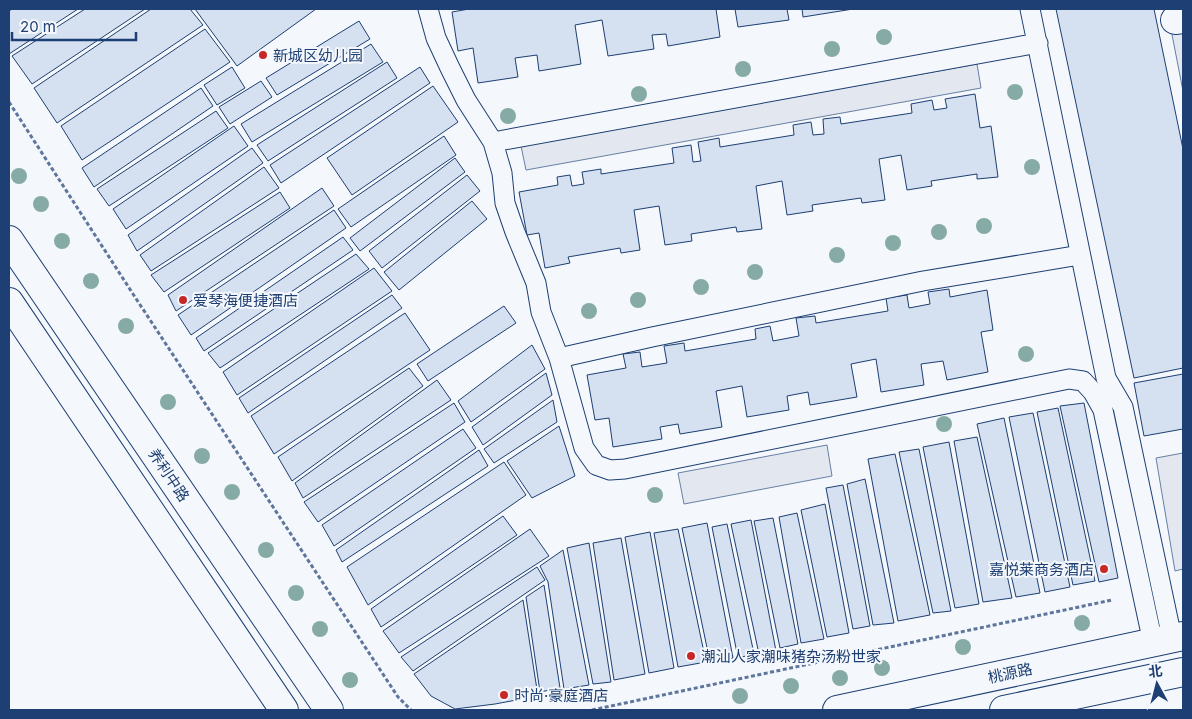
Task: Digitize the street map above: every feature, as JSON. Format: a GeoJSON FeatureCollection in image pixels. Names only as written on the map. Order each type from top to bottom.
{"type":"FeatureCollection","features":[{"type":"Feature","properties":{"kind":"main road","name":"养利中路"},"geometry":{"type":"LineString","coordinates":[[12,252],[328,710]]}},
{"type":"Feature","properties":{"kind":"main road"},"geometry":{"type":"LineString","coordinates":[[9,302],[284,710]]}},
{"type":"Feature","properties":{"kind":"main road","name":"桃源路"},"geometry":{"type":"LineString","coordinates":[[837,710],[1169,639]]}},
{"type":"Feature","properties":{"kind":"main road"},"geometry":{"type":"LineString","coordinates":[[1004,710],[1183,672]]}},
{"type":"Feature","properties":{"kind":"lane"},"geometry":{"type":"LineString","coordinates":[[428,9],[436,38],[450,68],[466,100],[493,142],[502,173],[505,203],[536,283],[541,312],[559,358],[584,448],[596,465],[610,470],[624,469],[1069,379],[1083,381],[1093,392],[1103,410],[1142,594],[1169,639]]}},
{"type":"Feature","properties":{"kind":"lane"},"geometry":{"type":"LineString","coordinates":[[1030,9],[1106,378],[1123,407],[1169,639]]}},
{"type":"Feature","properties":{"kind":"lane"},"geometry":{"type":"LineString","coordinates":[[493,142],[1038,43]]}},
{"type":"Feature","properties":{"kind":"lane"},"geometry":{"type":"LineString","coordinates":[[559,358],[923,281],[1080,255]]}},
{"type":"Feature","properties":{"kind":"path"},"geometry":{"type":"LineString","coordinates":[[9,102],[132,294],[398,697],[411,710]]}},
{"type":"Feature","properties":{"kind":"path"},"geometry":{"type":"LineString","coordinates":[[592,710],[1142,594]]}},
{"type":"Feature","properties":{"kind":"shaded area"},"geometry":{"type":"Polygon","coordinates":[[[1167,9],[1183,9],[1183,91],[1167,9]]]}},
{"type":"Feature","properties":{"kind":"shaded area"},"geometry":{"type":"Polygon","coordinates":[[[977,64],[981,88],[526,170],[521,146],[977,64]]]}},
{"type":"Feature","properties":{"kind":"shaded area"},"geometry":{"type":"Polygon","coordinates":[[[827,445],[832,476],[684,504],[678,473],[827,445]]]}},
{"type":"Feature","properties":{"kind":"shaded area"},"geometry":{"type":"Polygon","coordinates":[[[1183,453],[1183,569],[1175,571],[1156,458],[1183,453]]]}},
{"type":"Feature","properties":{"kind":"building"},"geometry":{"type":"Polygon","coordinates":[[[12,9],[78,9],[9,54],[9,11],[12,9]]]}},
{"type":"Feature","properties":{"kind":"building"},"geometry":{"type":"Polygon","coordinates":[[[85,9],[145,9],[32,84],[12,56],[85,9]]]}},
{"type":"Feature","properties":{"kind":"building"},"geometry":{"type":"Polygon","coordinates":[[[151,9],[190,9],[203,25],[57,123],[34,88],[151,9]]]}},
{"type":"Feature","properties":{"kind":"building"},"geometry":{"type":"Polygon","coordinates":[[[195,9],[316,9],[237,66],[195,9]]]}},
{"type":"Feature","properties":{"kind":"building"},"geometry":{"type":"Polygon","coordinates":[[[469,9],[716,9],[720,37],[668,46],[666,34],[652,35],[654,49],[608,56],[602,20],[575,25],[581,64],[539,71],[537,55],[515,58],[518,77],[478,83],[473,48],[458,51],[452,12],[469,9]]]}},
{"type":"Feature","properties":{"kind":"building"},"geometry":{"type":"Polygon","coordinates":[[[735,9],[787,9],[789,20],[738,27],[735,9]]]}},
{"type":"Feature","properties":{"kind":"building"},"geometry":{"type":"Polygon","coordinates":[[[802,9],[853,9],[803,17],[802,9]]]}},
{"type":"Feature","properties":{"kind":"building"},"geometry":{"type":"Polygon","coordinates":[[[1056,9],[1154,9],[1183,149],[1183,368],[1134,378],[1056,9]]]}},
{"type":"Feature","properties":{"kind":"building"},"geometry":{"type":"Polygon","coordinates":[[[359,21],[370,39],[277,95],[266,78],[359,21]]]}},
{"type":"Feature","properties":{"kind":"building"},"geometry":{"type":"Polygon","coordinates":[[[205,29],[230,62],[82,160],[61,126],[205,29]]]}},
{"type":"Feature","properties":{"kind":"building"},"geometry":{"type":"Polygon","coordinates":[[[371,44],[383,62],[252,142],[241,124],[371,44]]]}},
{"type":"Feature","properties":{"kind":"building"},"geometry":{"type":"Polygon","coordinates":[[[387,62],[397,78],[268,161],[257,145],[387,62]]]}},
{"type":"Feature","properties":{"kind":"building"},"geometry":{"type":"Polygon","coordinates":[[[232,67],[245,88],[217,105],[204,85],[232,67]]]}},
{"type":"Feature","properties":{"kind":"building"},"geometry":{"type":"Polygon","coordinates":[[[420,67],[430,83],[281,183],[270,165],[420,67]]]}},
{"type":"Feature","properties":{"kind":"building"},"geometry":{"type":"Polygon","coordinates":[[[261,81],[272,97],[230,124],[219,107],[261,81]]]}},
{"type":"Feature","properties":{"kind":"building"},"geometry":{"type":"Polygon","coordinates":[[[433,86],[458,122],[352,195],[327,158],[433,86]]]}},
{"type":"Feature","properties":{"kind":"building"},"geometry":{"type":"Polygon","coordinates":[[[201,88],[213,106],[94,187],[82,168],[201,88]]]}},
{"type":"Feature","properties":{"kind":"building"},"geometry":{"type":"Polygon","coordinates":[[[975,94],[980,128],[991,126],[998,177],[977,179],[977,174],[931,181],[932,186],[907,190],[901,155],[879,159],[885,200],[862,203],[861,198],[812,205],[813,211],[787,215],[782,181],[756,186],[762,229],[737,232],[736,227],[691,234],[692,241],[665,245],[659,206],[634,210],[640,250],[621,253],[620,248],[568,257],[570,263],[545,268],[539,233],[527,235],[519,192],[558,185],[557,177],[570,175],[572,186],[584,184],[582,172],[601,169],[601,174],[674,163],[672,148],[691,145],[693,162],[701,161],[698,142],[719,138],[720,147],[794,135],[793,125],[811,122],[813,135],[824,134],[823,119],[840,117],[841,124],[912,113],[911,104],[932,100],[934,110],[947,108],[945,99],[975,94]]]}},
{"type":"Feature","properties":{"kind":"building"},"geometry":{"type":"Polygon","coordinates":[[[216,111],[228,128],[109,206],[97,189],[216,111]]]}},
{"type":"Feature","properties":{"kind":"building"},"geometry":{"type":"Polygon","coordinates":[[[234,126],[248,146],[126,229],[113,209],[234,126]]]}},
{"type":"Feature","properties":{"kind":"building"},"geometry":{"type":"Polygon","coordinates":[[[444,136],[456,155],[351,227],[338,209],[444,136]]]}},
{"type":"Feature","properties":{"kind":"building"},"geometry":{"type":"Polygon","coordinates":[[[252,148],[263,163],[137,251],[128,235],[252,148]]]}},
{"type":"Feature","properties":{"kind":"building"},"geometry":{"type":"Polygon","coordinates":[[[455,158],[465,172],[360,251],[350,238],[455,158]]]}},
{"type":"Feature","properties":{"kind":"building"},"geometry":{"type":"Polygon","coordinates":[[[264,167],[279,188],[151,271],[140,255],[264,167]]]}},
{"type":"Feature","properties":{"kind":"building"},"geometry":{"type":"Polygon","coordinates":[[[467,175],[480,191],[382,268],[369,251],[467,175]]]}},
{"type":"Feature","properties":{"kind":"building"},"geometry":{"type":"Polygon","coordinates":[[[322,188],[334,206],[176,311],[168,295],[322,188]]]}},
{"type":"Feature","properties":{"kind":"building"},"geometry":{"type":"Polygon","coordinates":[[[280,192],[290,208],[164,292],[151,275],[280,192]]]}},
{"type":"Feature","properties":{"kind":"building"},"geometry":{"type":"Polygon","coordinates":[[[472,201],[487,219],[399,290],[384,272],[472,201]]]}},
{"type":"Feature","properties":{"kind":"building"},"geometry":{"type":"Polygon","coordinates":[[[334,210],[346,228],[191,335],[178,315],[334,210]]]}},
{"type":"Feature","properties":{"kind":"building"},"geometry":{"type":"Polygon","coordinates":[[[343,237],[353,250],[204,351],[196,338],[343,237]]]}},
{"type":"Feature","properties":{"kind":"building"},"geometry":{"type":"Polygon","coordinates":[[[356,254],[369,269],[220,368],[208,353],[356,254]]]}},
{"type":"Feature","properties":{"kind":"building"},"geometry":{"type":"Polygon","coordinates":[[[374,268],[392,291],[237,395],[223,372],[374,268]]]}},
{"type":"Feature","properties":{"kind":"building"},"geometry":{"type":"Polygon","coordinates":[[[949,289],[950,297],[987,290],[993,330],[981,332],[988,372],[947,380],[943,361],[921,364],[924,385],[881,392],[876,359],[851,364],[857,397],[810,405],[808,392],[787,396],[789,410],[747,417],[742,386],[716,391],[722,427],[680,434],[678,424],[660,427],[662,439],[613,447],[609,418],[595,420],[587,375],[626,368],[623,354],[640,352],[642,367],[667,363],[664,346],[684,343],[685,351],[756,339],[755,329],[770,326],[773,341],[799,336],[796,318],[815,316],[816,323],[888,311],[886,298],[907,295],[909,308],[930,304],[928,292],[949,289]]]}},
{"type":"Feature","properties":{"kind":"building"},"geometry":{"type":"Polygon","coordinates":[[[392,295],[402,308],[248,413],[239,398],[392,295]]]}},
{"type":"Feature","properties":{"kind":"building"},"geometry":{"type":"Polygon","coordinates":[[[504,306],[516,323],[428,381],[417,364],[504,306]]]}},
{"type":"Feature","properties":{"kind":"building"},"geometry":{"type":"Polygon","coordinates":[[[405,313],[430,350],[274,454],[251,416],[405,313]]]}},
{"type":"Feature","properties":{"kind":"building"},"geometry":{"type":"Polygon","coordinates":[[[532,345],[545,369],[471,422],[458,401],[532,345]]]}},
{"type":"Feature","properties":{"kind":"building"},"geometry":{"type":"Polygon","coordinates":[[[409,368],[423,386],[292,481],[278,457],[409,368]]]}},
{"type":"Feature","properties":{"kind":"building"},"geometry":{"type":"Polygon","coordinates":[[[546,373],[552,395],[483,445],[472,427],[546,373]]]}},
{"type":"Feature","properties":{"kind":"building"},"geometry":{"type":"Polygon","coordinates":[[[1183,374],[1183,429],[1144,436],[1134,383],[1183,374]]]}},
{"type":"Feature","properties":{"kind":"building"},"geometry":{"type":"Polygon","coordinates":[[[437,380],[451,400],[303,498],[295,483],[437,380]]]}},
{"type":"Feature","properties":{"kind":"building"},"geometry":{"type":"Polygon","coordinates":[[[553,400],[557,422],[494,463],[484,449],[553,400]]]}},
{"type":"Feature","properties":{"kind":"building"},"geometry":{"type":"Polygon","coordinates":[[[454,403],[465,422],[318,522],[304,502],[454,403]]]}},
{"type":"Feature","properties":{"kind":"building"},"geometry":{"type":"Polygon","coordinates":[[[1084,403],[1118,578],[1099,582],[1060,406],[1084,403]]]}},
{"type":"Feature","properties":{"kind":"building"},"geometry":{"type":"Polygon","coordinates":[[[1058,408],[1095,581],[1073,585],[1037,412],[1058,408]]]}},
{"type":"Feature","properties":{"kind":"building"},"geometry":{"type":"Polygon","coordinates":[[[1033,413],[1070,587],[1045,592],[1009,417],[1033,413]]]}},
{"type":"Feature","properties":{"kind":"building"},"geometry":{"type":"Polygon","coordinates":[[[1004,418],[1040,593],[1016,597],[977,424],[1004,418]]]}},
{"type":"Feature","properties":{"kind":"building"},"geometry":{"type":"Polygon","coordinates":[[[559,426],[575,476],[532,498],[507,461],[559,426]]]}},
{"type":"Feature","properties":{"kind":"building"},"geometry":{"type":"Polygon","coordinates":[[[463,429],[476,448],[334,546],[322,525],[463,429]]]}},
{"type":"Feature","properties":{"kind":"building"},"geometry":{"type":"Polygon","coordinates":[[[977,437],[1012,598],[983,602],[954,441],[977,437]]]}},
{"type":"Feature","properties":{"kind":"building"},"geometry":{"type":"Polygon","coordinates":[[[949,442],[979,604],[955,608],[923,447],[949,442]]]}},
{"type":"Feature","properties":{"kind":"building"},"geometry":{"type":"Polygon","coordinates":[[[919,449],[951,611],[933,613],[899,452],[919,449]]]}},
{"type":"Feature","properties":{"kind":"building"},"geometry":{"type":"Polygon","coordinates":[[[479,450],[488,466],[342,562],[336,550],[479,450]]]}},
{"type":"Feature","properties":{"kind":"building"},"geometry":{"type":"Polygon","coordinates":[[[895,454],[930,615],[898,621],[868,459],[895,454]]]}},
{"type":"Feature","properties":{"kind":"building"},"geometry":{"type":"Polygon","coordinates":[[[504,462],[526,495],[368,605],[347,567],[504,462]]]}},
{"type":"Feature","properties":{"kind":"building"},"geometry":{"type":"Polygon","coordinates":[[[865,479],[894,623],[873,625],[847,484],[865,479]]]}},
{"type":"Feature","properties":{"kind":"building"},"geometry":{"type":"Polygon","coordinates":[[[843,485],[870,626],[853,629],[826,488],[843,485]]]}},
{"type":"Feature","properties":{"kind":"building"},"geometry":{"type":"Polygon","coordinates":[[[825,504],[849,633],[827,637],[801,510],[825,504]]]}},
{"type":"Feature","properties":{"kind":"building"},"geometry":{"type":"Polygon","coordinates":[[[797,513],[824,639],[801,643],[779,517],[797,513]]]}},
{"type":"Feature","properties":{"kind":"building"},"geometry":{"type":"Polygon","coordinates":[[[503,516],[517,535],[381,627],[371,609],[503,516]]]}},
{"type":"Feature","properties":{"kind":"building"},"geometry":{"type":"Polygon","coordinates":[[[773,518],[798,644],[780,648],[754,521],[773,518]]]}},
{"type":"Feature","properties":{"kind":"building"},"geometry":{"type":"Polygon","coordinates":[[[751,520],[776,651],[759,654],[731,524],[751,520]]]}},
{"type":"Feature","properties":{"kind":"building"},"geometry":{"type":"Polygon","coordinates":[[[707,523],[733,658],[710,662],[682,528],[707,523]]]}},
{"type":"Feature","properties":{"kind":"building"},"geometry":{"type":"Polygon","coordinates":[[[727,524],[754,654],[738,658],[712,527],[727,524]]]}},
{"type":"Feature","properties":{"kind":"building"},"geometry":{"type":"Polygon","coordinates":[[[530,529],[549,556],[399,653],[383,631],[530,529]]]}},
{"type":"Feature","properties":{"kind":"building"},"geometry":{"type":"Polygon","coordinates":[[[678,529],[706,662],[678,667],[654,533],[678,529]]]}},
{"type":"Feature","properties":{"kind":"building"},"geometry":{"type":"Polygon","coordinates":[[[650,532],[674,668],[649,673],[625,537],[650,532]]]}},
{"type":"Feature","properties":{"kind":"building"},"geometry":{"type":"Polygon","coordinates":[[[621,538],[645,674],[614,680],[593,543],[621,538]]]}},
{"type":"Feature","properties":{"kind":"building"},"geometry":{"type":"Polygon","coordinates":[[[589,543],[611,682],[593,684],[567,548],[589,543]]]}},
{"type":"Feature","properties":{"kind":"building"},"geometry":{"type":"Polygon","coordinates":[[[563,550],[589,685],[564,689],[548,582],[540,566],[563,550]]]}},
{"type":"Feature","properties":{"kind":"building"},"geometry":{"type":"Polygon","coordinates":[[[537,567],[545,580],[413,671],[401,657],[537,567]]]}},
{"type":"Feature","properties":{"kind":"building"},"geometry":{"type":"Polygon","coordinates":[[[544,585],[560,688],[540,692],[526,597],[544,585]]]}},
{"type":"Feature","properties":{"kind":"building"},"geometry":{"type":"Polygon","coordinates":[[[523,600],[538,696],[455,709],[431,696],[414,674],[523,600]]]}},
{"type":"Feature","properties":{"kind":"place","name":"新城区幼儿园"},"geometry":{"type":"Point","coordinates":[263,55]}},
{"type":"Feature","properties":{"kind":"place","name":"爱琴海便捷酒店"},"geometry":{"type":"Point","coordinates":[183,300]}},
{"type":"Feature","properties":{"kind":"place","name":"嘉悦莱商务酒店"},"geometry":{"type":"Point","coordinates":[1104,569]}},
{"type":"Feature","properties":{"kind":"place","name":"潮汕人家潮味猪杂汤粉世家"},"geometry":{"type":"Point","coordinates":[691,656]}},
{"type":"Feature","properties":{"kind":"place","name":"时尚·豪庭酒店"},"geometry":{"type":"Point","coordinates":[504,695]}}]}
